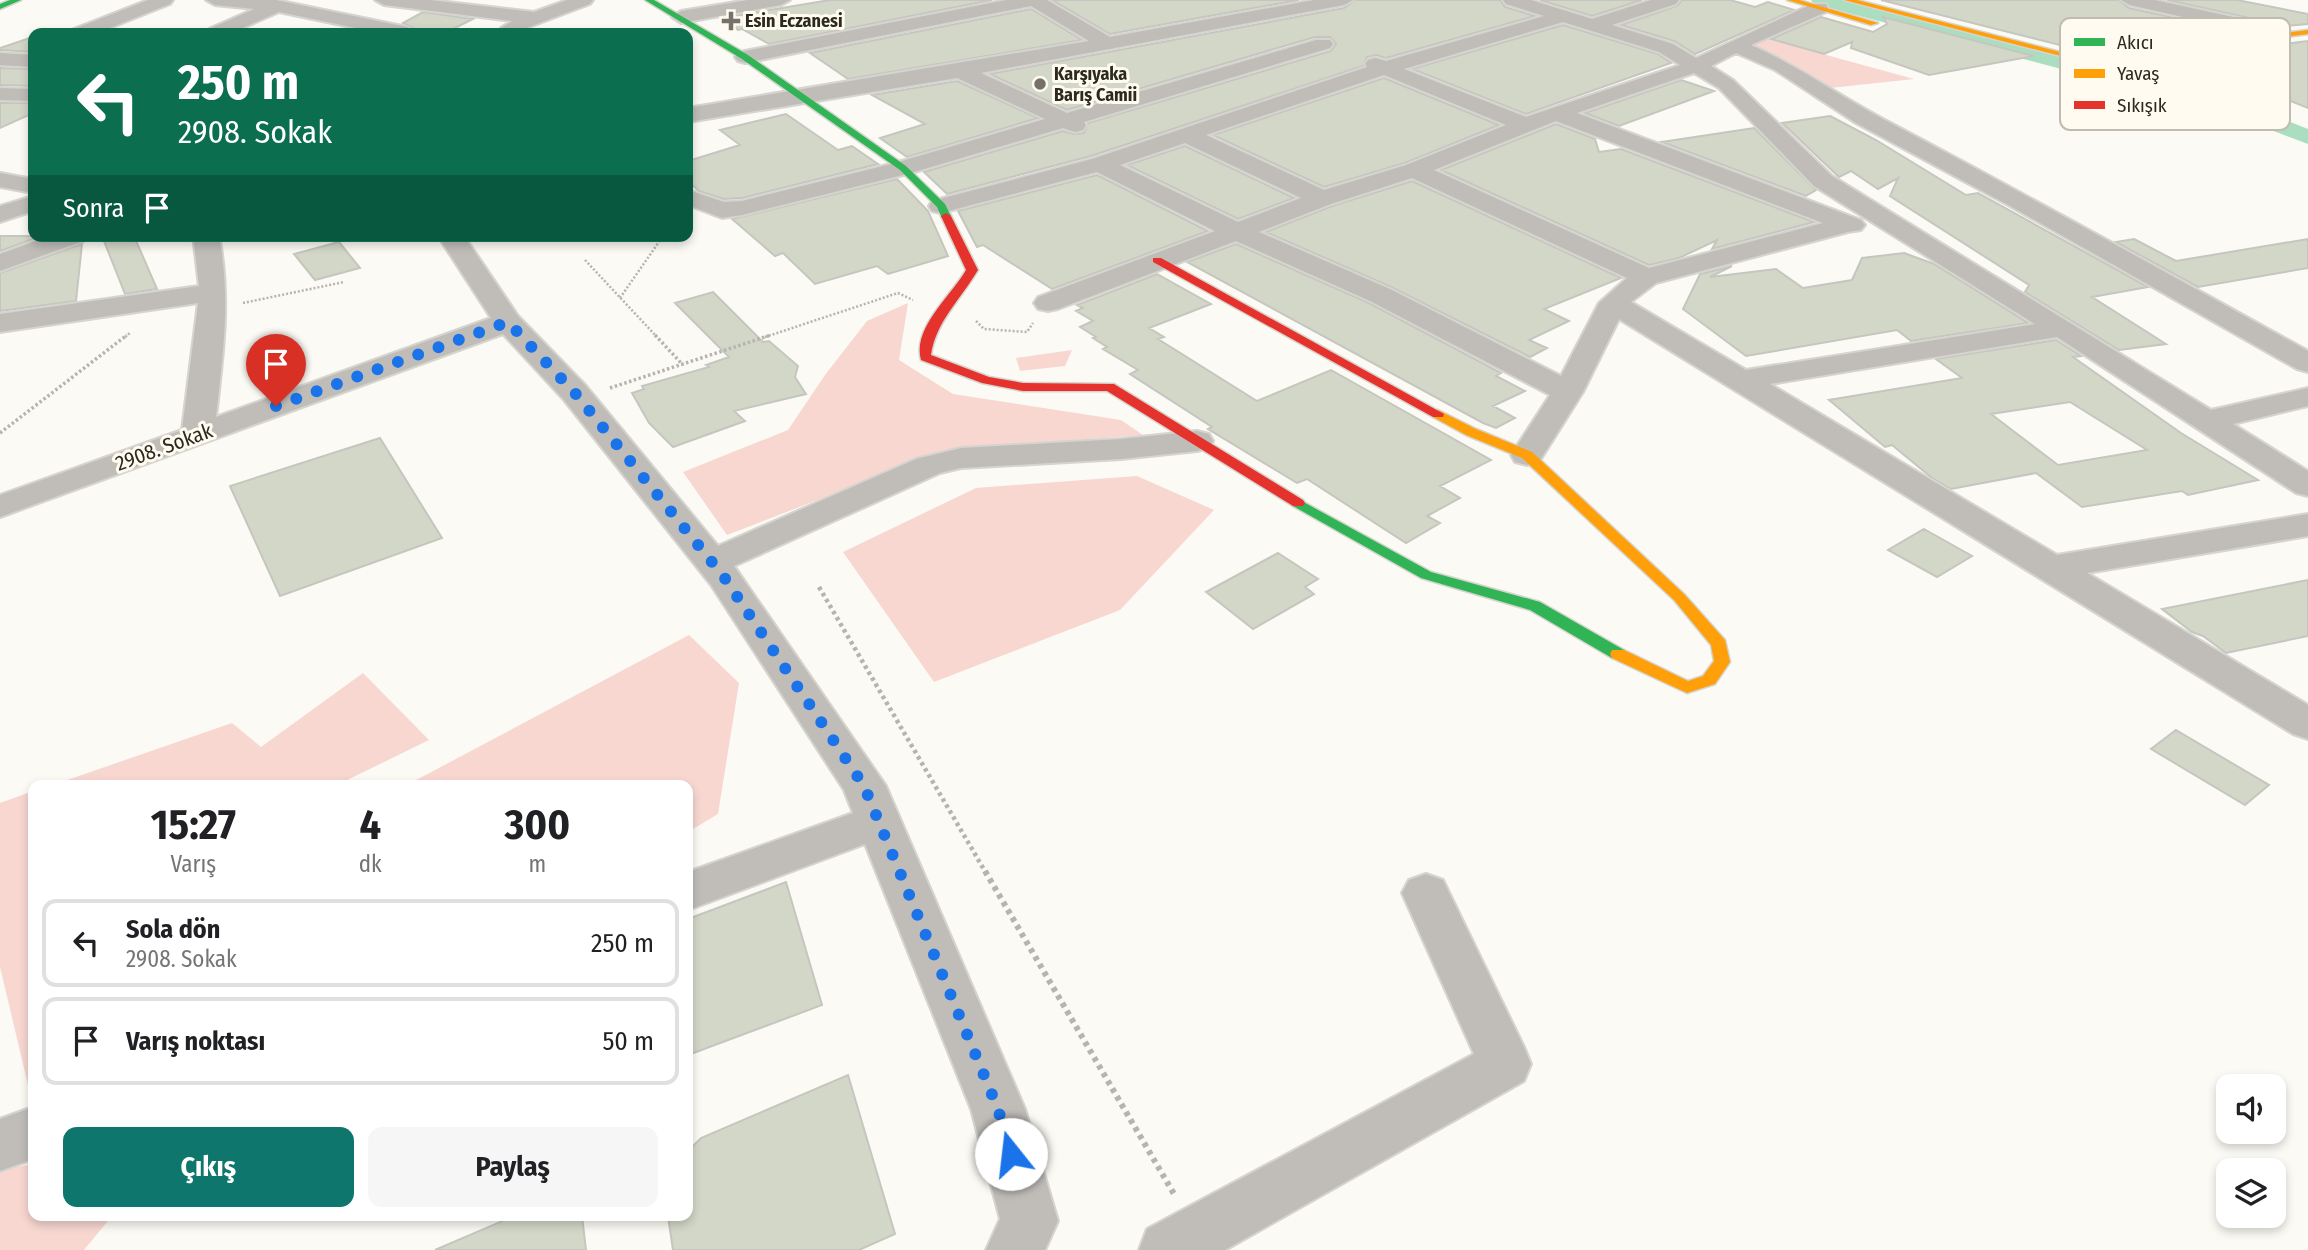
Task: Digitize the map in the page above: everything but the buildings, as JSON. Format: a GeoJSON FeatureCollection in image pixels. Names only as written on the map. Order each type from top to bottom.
{"type":"FeatureCollection","features":[{"type":"Feature","properties":{"kind":"street"},"geometry":{"type":"LineString","coordinates":[[0,7],[17,0]]}},
{"type":"Feature","properties":{"kind":"street"},"geometry":{"type":"LineString","coordinates":[[94,28],[164,0]]}},
{"type":"Feature","properties":{"kind":"street"},"geometry":{"type":"LineString","coordinates":[[215,0],[283,3],[386,28]]}},
{"type":"Feature","properties":{"kind":"street"},"geometry":{"type":"LineString","coordinates":[[384,0],[534,18]]}},
{"type":"Feature","properties":{"kind":"street"},"geometry":{"type":"LineString","coordinates":[[471,27],[524,0]]}},
{"type":"Feature","properties":{"kind":"street"},"geometry":{"type":"LineString","coordinates":[[512,28],[584,0]]}},
{"type":"Feature","properties":{"kind":"street"},"geometry":{"type":"LineString","coordinates":[[649,0],[745,57],[903,168],[941,206],[972,270],[960,294],[940,311],[925,339],[925,357],[986,380],[1023,387],[1110,387],[1341,529],[1426,575],[1535,606],[1626,659],[1687,687],[1709,680],[1723,662],[1719,644],[1679,597],[1527,455],[1471,432],[1157,260]]}},
{"type":"Feature","properties":{"kind":"street"},"geometry":{"type":"LineString","coordinates":[[681,17],[781,0]]}},
{"type":"Feature","properties":{"kind":"street"},"geometry":{"type":"LineString","coordinates":[[967,0],[986,10]]}},
{"type":"Feature","properties":{"kind":"street"},"geometry":{"type":"LineString","coordinates":[[745,57],[1034,0],[1107,44]]}},
{"type":"Feature","properties":{"kind":"street"},"geometry":{"type":"LineString","coordinates":[[693,115],[960,71],[1344,0]]}},
{"type":"Feature","properties":{"kind":"street"},"geometry":{"type":"LineString","coordinates":[[1512,0],[1666,48],[1726,84],[1823,181],[2062,328],[2308,486]]}},
{"type":"Feature","properties":{"kind":"street"},"geometry":{"type":"LineString","coordinates":[[1593,25],[1670,0]]}},
{"type":"Feature","properties":{"kind":"street"},"geometry":{"type":"LineString","coordinates":[[1791,0],[1895,29]]}},
{"type":"Feature","properties":{"kind":"street"},"geometry":{"type":"LineString","coordinates":[[1848,0],[2060,54]]}},
{"type":"Feature","properties":{"kind":"street"},"geometry":{"type":"LineString","coordinates":[[2130,0],[2212,18]]}},
{"type":"Feature","properties":{"kind":"street"},"geometry":{"type":"LineString","coordinates":[[227,28],[283,3]]}},
{"type":"Feature","properties":{"kind":"street"},"geometry":{"type":"LineString","coordinates":[[1224,4],[1526,125]]}},
{"type":"Feature","properties":{"kind":"street"},"geometry":{"type":"LineString","coordinates":[[1048,303],[1322,199],[1414,170],[1556,113],[1696,66],[1735,45],[1819,8]]}},
{"type":"Feature","properties":{"kind":"street"},"geometry":{"type":"LineString","coordinates":[[941,206],[1100,164],[1384,68],[1564,16]]}},
{"type":"Feature","properties":{"kind":"street"},"geometry":{"type":"LineString","coordinates":[[2290,34],[2308,32]]}},
{"type":"Feature","properties":{"kind":"street"},"geometry":{"type":"LineString","coordinates":[[693,199],[722,209],[742,208],[903,168],[1323,44]]}},
{"type":"Feature","properties":{"kind":"street"},"geometry":{"type":"LineString","coordinates":[[1735,45],[1782,66],[1864,118],[2019,201],[2308,363]]}},
{"type":"Feature","properties":{"kind":"street"},"geometry":{"type":"LineString","coordinates":[[960,71],[1135,152]]}},
{"type":"Feature","properties":{"kind":"street"},"geometry":{"type":"LineString","coordinates":[[1556,113],[1847,224],[1902,231]]}},
{"type":"Feature","properties":{"kind":"street"},"geometry":{"type":"LineString","coordinates":[[2290,116],[2298,119]]}},
{"type":"Feature","properties":{"kind":"street"},"geometry":{"type":"LineString","coordinates":[[1185,134],[1322,199]]}},
{"type":"Feature","properties":{"kind":"street"},"geometry":{"type":"LineString","coordinates":[[1100,164],[1236,232],[1380,295],[1568,392]]}},
{"type":"Feature","properties":{"kind":"street"},"geometry":{"type":"LineString","coordinates":[[1414,170],[1646,277]]}},
{"type":"Feature","properties":{"kind":"street"},"geometry":{"type":"LineString","coordinates":[[0,180],[28,185]]}},
{"type":"Feature","properties":{"kind":"street"},"geometry":{"type":"LineString","coordinates":[[0,214],[28,205]]}},
{"type":"Feature","properties":{"kind":"street"},"geometry":{"type":"LineString","coordinates":[[1527,455],[1568,392],[1613,303],[1646,277],[1847,224]]}},
{"type":"Feature","properties":{"kind":"street"},"geometry":{"type":"LineString","coordinates":[[0,263],[58,242]]}},
{"type":"Feature","properties":{"kind":"street"},"geometry":{"type":"LineString","coordinates":[[198,433],[213,301],[211,256],[208,242]]}},
{"type":"Feature","properties":{"kind":"street"},"geometry":{"type":"LineString","coordinates":[[456,242],[508,322],[578,398],[712,562],[864,786],[998,1109],[1029,1221],[1015,1250]]}},
{"type":"Feature","properties":{"kind":"street"},"geometry":{"type":"LineString","coordinates":[[0,323],[175,298],[213,301]]}},
{"type":"Feature","properties":{"kind":"street"},"geometry":{"type":"LineString","coordinates":[[1613,303],[2308,724]]}},
{"type":"Feature","properties":{"kind":"street","name":"2908. Sokak"},"geometry":{"type":"LineString","coordinates":[[0,508],[198,433],[508,322]]}},
{"type":"Feature","properties":{"kind":"street"},"geometry":{"type":"LineString","coordinates":[[1741,380],[2062,328]]}},
{"type":"Feature","properties":{"kind":"street"},"geometry":{"type":"LineString","coordinates":[[2205,421],[2308,397]]}},
{"type":"Feature","properties":{"kind":"street"},"geometry":{"type":"LineString","coordinates":[[712,562],[928,466],[961,458],[1121,449],[1197,441]]}},
{"type":"Feature","properties":{"kind":"street"},"geometry":{"type":"LineString","coordinates":[[2050,568],[2308,525]]}},
{"type":"Feature","properties":{"kind":"street"},"geometry":{"type":"LineString","coordinates":[[693,889],[878,821]]}},
{"type":"Feature","properties":{"kind":"street"},"geometry":{"type":"LineString","coordinates":[[1183,1242],[1505,1064],[1426,893]]}},
{"type":"Feature","properties":{"kind":"street"},"geometry":{"type":"LineString","coordinates":[[0,1145],[28,1135]]}},
{"type":"Feature","properties":{"kind":"path"},"geometry":{"type":"LineString","coordinates":[[620,298],[659,242]]}},
{"type":"Feature","properties":{"kind":"path"},"geometry":{"type":"LineString","coordinates":[[586,260],[683,365]]}},
{"type":"Feature","properties":{"kind":"path"},"geometry":{"type":"LineString","coordinates":[[213,301],[344,282]]}},
{"type":"Feature","properties":{"kind":"path"},"geometry":{"type":"LineString","coordinates":[[578,398],[898,293],[940,311]]}},
{"type":"Feature","properties":{"kind":"path"},"geometry":{"type":"LineString","coordinates":[[0,433],[175,298]]}},
{"type":"Feature","properties":{"kind":"path"},"geometry":{"type":"LineString","coordinates":[[984,329],[1027,332]]}},
{"type":"Feature","properties":{"kind":"path"},"geometry":{"type":"LineString","coordinates":[[819,587],[1183,1242]]}},
{"type":"Feature","properties":{"kind":"shaded area"},"geometry":{"type":"Polygon","coordinates":[[[1764,38],[1914,79],[1830,88],[1751,44],[1764,38]]]}},
{"type":"Feature","properties":{"kind":"shaded area"},"geometry":{"type":"Polygon","coordinates":[[[908,303],[899,360],[953,394],[1121,420],[1143,435],[947,450],[727,535],[683,472],[788,430],[825,375],[867,321],[908,303]]]}},
{"type":"Feature","properties":{"kind":"shaded area"},"geometry":{"type":"Polygon","coordinates":[[[1072,350],[1065,366],[1020,371],[1016,358],[1072,350]]]}},
{"type":"Feature","properties":{"kind":"shaded area"},"geometry":{"type":"Polygon","coordinates":[[[1137,476],[1214,510],[1120,610],[934,682],[843,552],[976,488],[1137,476]]]}},
{"type":"Feature","properties":{"kind":"shaded area"},"geometry":{"type":"Polygon","coordinates":[[[689,635],[739,683],[718,814],[693,829],[693,780],[416,780],[689,635]]]}},
{"type":"Feature","properties":{"kind":"shaded area"},"geometry":{"type":"Polygon","coordinates":[[[363,673],[429,740],[347,780],[67,780],[232,723],[261,747],[363,673]]]}},
{"type":"Feature","properties":{"kind":"shaded area"},"geometry":{"type":"Polygon","coordinates":[[[28,793],[28,1085],[0,967],[0,803],[28,793]]]}},
{"type":"Feature","properties":{"kind":"shaded area"},"geometry":{"type":"Polygon","coordinates":[[[28,1165],[28,1221],[108,1221],[84,1250],[0,1250],[0,1170],[28,1165]]]}},
{"type":"Feature","properties":{"kind":"waterway"},"geometry":{"type":"LineString","coordinates":[[1820,0],[2060,62]]}},
{"type":"Feature","properties":{"kind":"waterway"},"geometry":{"type":"LineString","coordinates":[[2290,130],[2308,137]]}},
{"type":"Feature","properties":{"kind":"traffic: fast"},"geometry":{"type":"LineString","coordinates":[[0,7],[17,0]]}},
{"type":"Feature","properties":{"kind":"traffic: fast"},"geometry":{"type":"LineString","coordinates":[[649,0],[745,57],[903,168],[941,206],[946,216]]}},
{"type":"Feature","properties":{"kind":"traffic: fast"},"geometry":{"type":"LineString","coordinates":[[1298,503],[1426,575],[1535,606],[1618,654]]}},
{"type":"Feature","properties":{"kind":"traffic: slow"},"geometry":{"type":"LineString","coordinates":[[1791,0],[1874,23]]}},
{"type":"Feature","properties":{"kind":"traffic: slow"},"geometry":{"type":"LineString","coordinates":[[1848,0],[2060,54]]}},
{"type":"Feature","properties":{"kind":"traffic: slow"},"geometry":{"type":"LineString","coordinates":[[2290,34],[2308,32]]}},
{"type":"Feature","properties":{"kind":"traffic: slow"},"geometry":{"type":"LineString","coordinates":[[1438,414],[1471,432],[1527,455],[1679,597],[1719,644],[1722,662],[1709,680],[1687,687],[1618,654]]}},
{"type":"Feature","properties":{"kind":"traffic: jam"},"geometry":{"type":"LineString","coordinates":[[946,216],[972,270],[931,331],[925,357],[986,380],[1023,387],[1110,387],[1298,503]]}},
{"type":"Feature","properties":{"kind":"traffic: jam"},"geometry":{"type":"LineString","coordinates":[[1157,260],[1438,414]]}},
{"type":"Feature","properties":{"kind":"place","name":"Esin Eczanesi"},"geometry":{"type":"Point","coordinates":[731,21]}},
{"type":"Feature","properties":{"kind":"place","name":"Karşıyaka Barış Camii"},"geometry":{"type":"Point","coordinates":[1040,84]}},
{"type":"Feature","properties":{"kind":"route"},"geometry":{"type":"LineString","coordinates":[[276,406],[508,322],[575,393],[724,577],[864,786],[998,1109],[1011,1154]]}}]}
